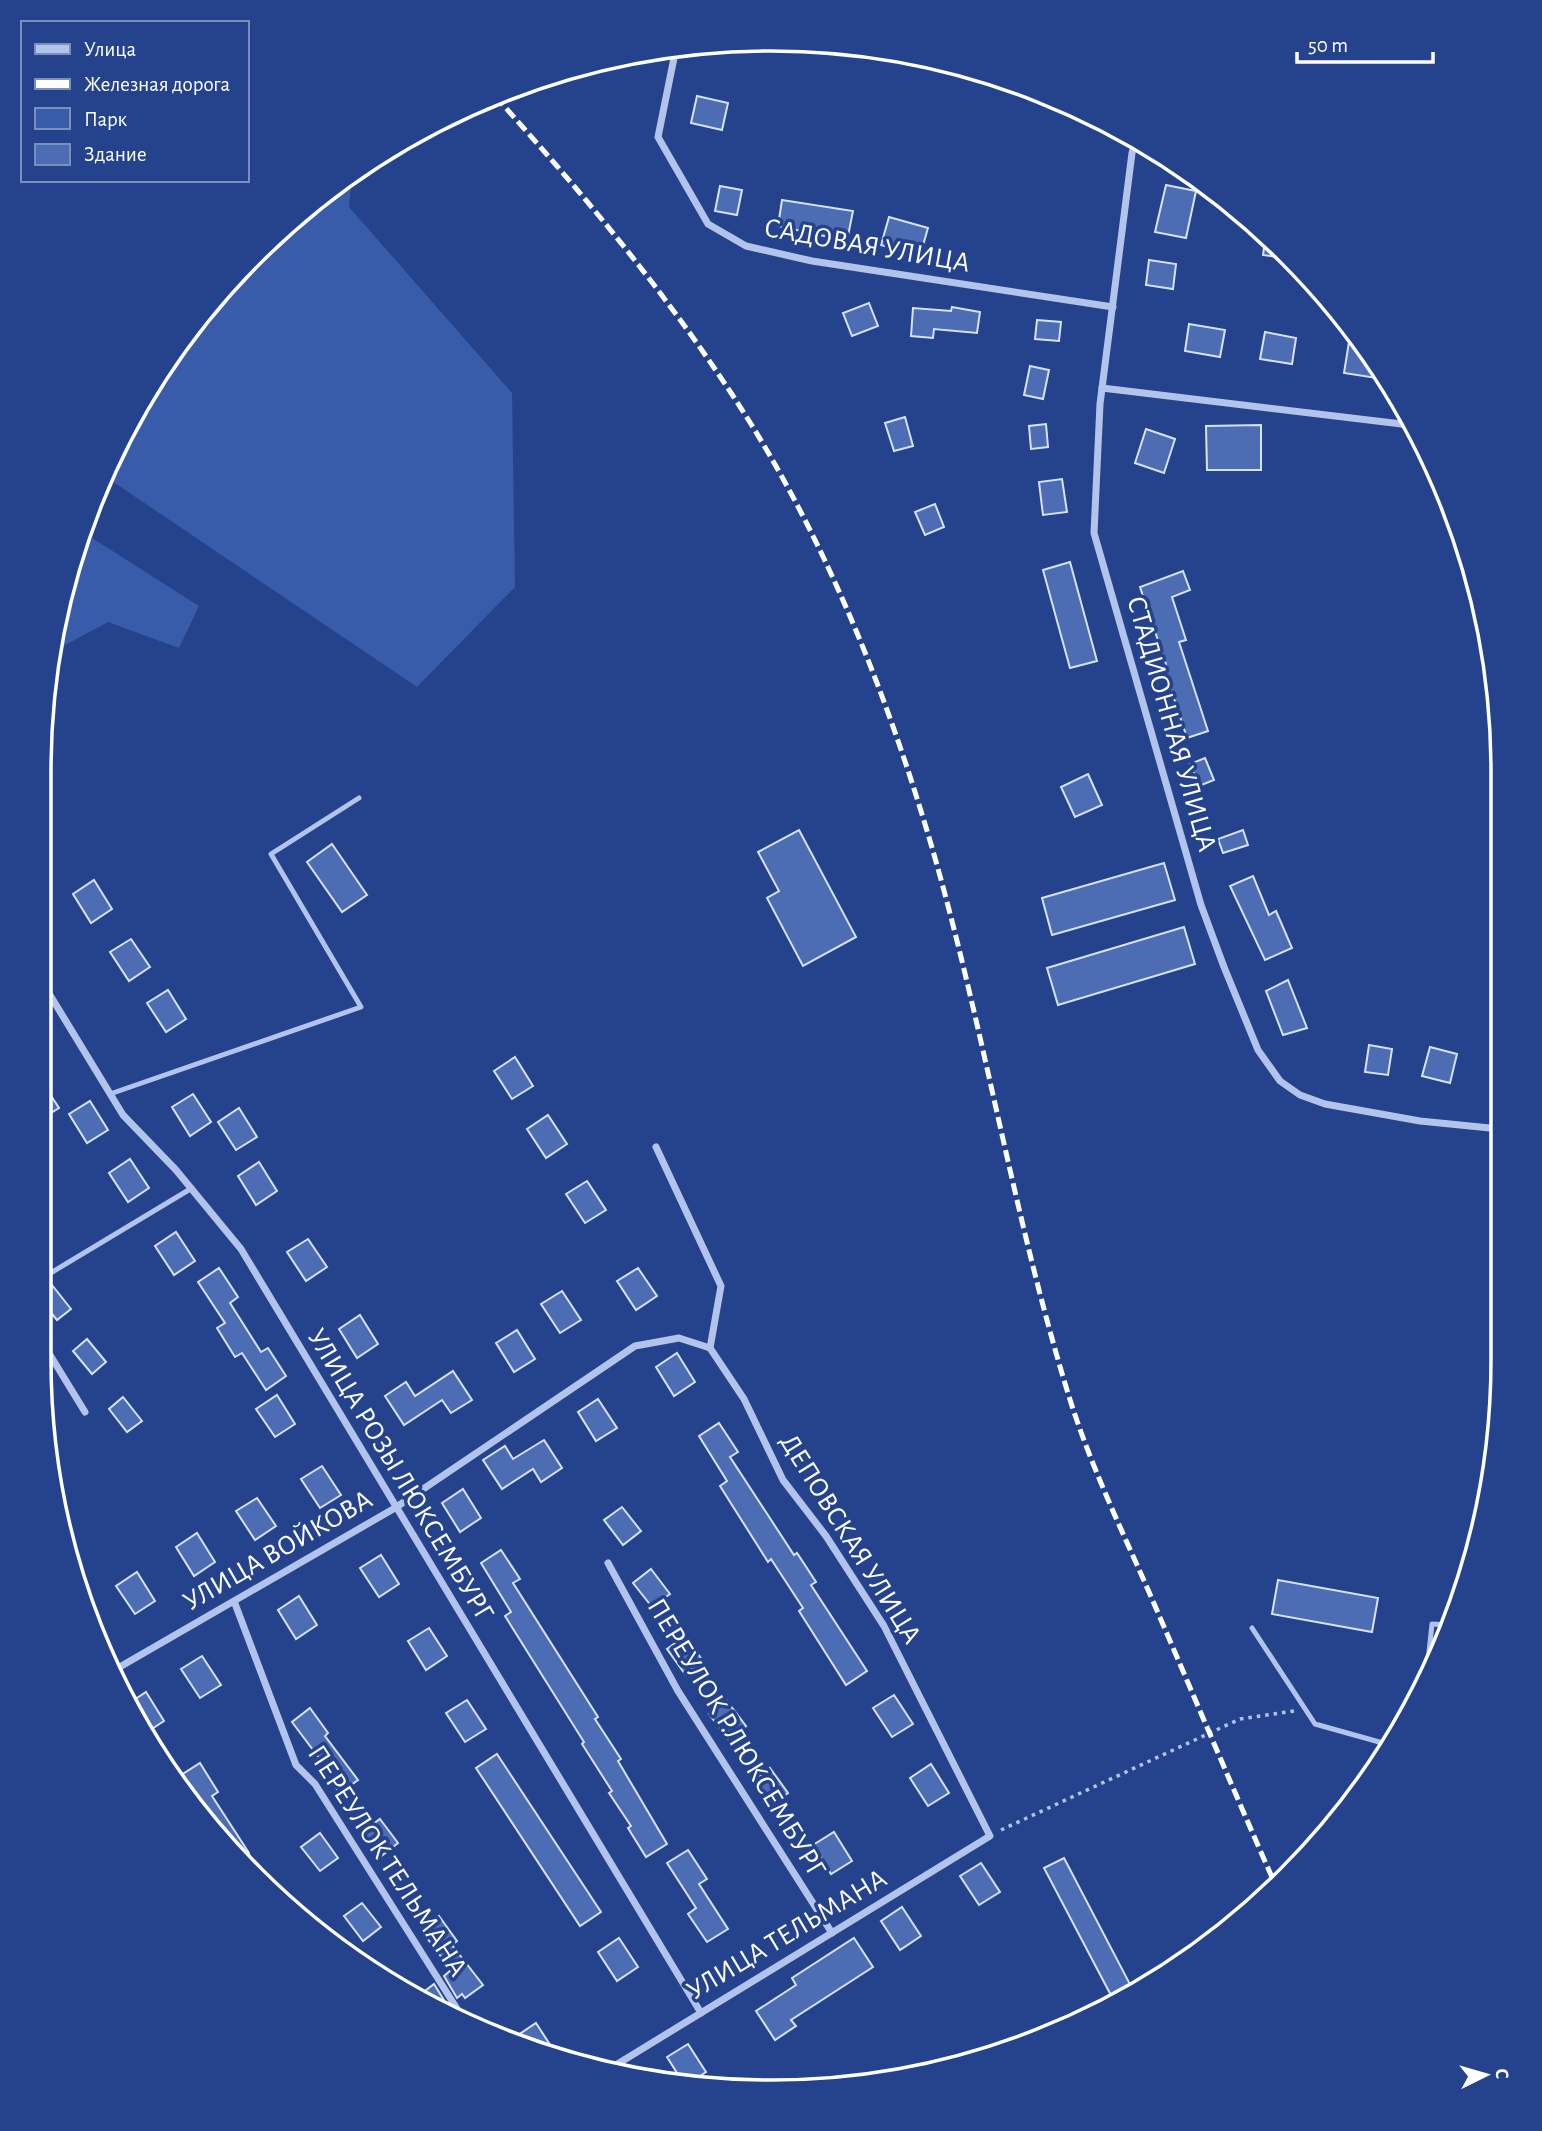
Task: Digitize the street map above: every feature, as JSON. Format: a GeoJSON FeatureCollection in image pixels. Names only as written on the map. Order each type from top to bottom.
{"type":"FeatureCollection","features":[{"type":"Feature","properties":{"kind":"street","name":"САДОВАЯ УЛИЦА"},"geometry":{"type":"LineString","coordinates":[[674,57],[658,137],[708,224],[746,246],[812,261],[1113,307]]}},
{"type":"Feature","properties":{"kind":"street","name":"СТАДИОННАЯ УЛИЦА"},"geometry":{"type":"LineString","coordinates":[[1133,149],[1102,388],[1094,533],[1201,905],[1258,1050],[1280,1081],[1300,1095],[1325,1104],[1420,1121],[1491,1128]]}},
{"type":"Feature","properties":{"kind":"street"},"geometry":{"type":"LineString","coordinates":[[1102,388],[1402,424]]}},
{"type":"Feature","properties":{"kind":"street","name":"УЛИЦА РОЗЫ ЛЮКСЕМБУРГ"},"geometry":{"type":"LineString","coordinates":[[51,998],[123,1115],[192,1188],[241,1249],[701,2012]]}},
{"type":"Feature","properties":{"kind":"street"},"geometry":{"type":"LineString","coordinates":[[656,1147],[721,1286],[709,1349]]}},
{"type":"Feature","properties":{"kind":"street","name":"УЛИЦА ВОЙКОВА"},"geometry":{"type":"LineString","coordinates":[[120,1667],[395,1508],[635,1346],[679,1338],[709,1349]]}},
{"type":"Feature","properties":{"kind":"street","name":"ДЕПОВСКАЯ УЛИЦА"},"geometry":{"type":"LineString","coordinates":[[709,1349],[744,1399],[783,1480],[826,1536],[884,1626],[990,1836]]}},
{"type":"Feature","properties":{"kind":"street"},"geometry":{"type":"LineString","coordinates":[[51,1358],[85,1412]]}},
{"type":"Feature","properties":{"kind":"street","name":"ПЕРЕУЛОК Р.ЛЮКСЕМБУРГ"},"geometry":{"type":"LineString","coordinates":[[608,1563],[678,1691],[832,1933]]}},
{"type":"Feature","properties":{"kind":"street","name":"ПЕРЕУЛОК ТЕЛЬМАНА"},"geometry":{"type":"LineString","coordinates":[[234,1601],[296,1765],[315,1784],[456,2008]]}},
{"type":"Feature","properties":{"kind":"street","name":"УЛИЦА ТЕЛЬМАНА"},"geometry":{"type":"LineString","coordinates":[[618,2063],[990,1836]]}},
{"type":"Feature","properties":{"kind":"lane"},"geometry":{"type":"LineString","coordinates":[[110,1094],[361,1007],[271,854],[359,798]]}},
{"type":"Feature","properties":{"kind":"lane"},"geometry":{"type":"LineString","coordinates":[[51,1272],[192,1188]]}},
{"type":"Feature","properties":{"kind":"lane"},"geometry":{"type":"LineString","coordinates":[[1429,1652],[1432,1623],[1441,1624]]}},
{"type":"Feature","properties":{"kind":"lane"},"geometry":{"type":"LineString","coordinates":[[1252,1628],[1315,1724],[1381,1742]]}},
{"type":"Feature","properties":{"kind":"path"},"geometry":{"type":"LineString","coordinates":[[990,1836],[1240,1719],[1305,1709]]}},
{"type":"Feature","properties":{"kind":"green space"},"geometry":{"type":"Polygon","coordinates":[[[351,187],[349,207],[512,393],[515,587],[417,687],[112,481],[147,411],[172,371],[229,296],[296,229],[351,187]]]}},
{"type":"Feature","properties":{"kind":"green space"},"geometry":{"type":"Polygon","coordinates":[[[90,537],[199,606],[179,648],[108,622],[62,647],[75,585],[90,537]]]}},
{"type":"Feature","properties":{"kind":"building"},"geometry":{"type":"Polygon","coordinates":[[[697,96],[728,103],[722,130],[691,123],[697,96]]]}},
{"type":"Feature","properties":{"kind":"building"},"geometry":{"type":"Polygon","coordinates":[[[1166,185],[1196,191],[1186,238],[1155,232],[1166,185]]]}},
{"type":"Feature","properties":{"kind":"building"},"geometry":{"type":"Polygon","coordinates":[[[720,186],[742,190],[737,215],[715,211],[720,186]]]}},
{"type":"Feature","properties":{"kind":"building"},"geometry":{"type":"Polygon","coordinates":[[[782,200],[853,211],[847,241],[778,226],[782,200]]]}},
{"type":"Feature","properties":{"kind":"building"},"geometry":{"type":"Polygon","coordinates":[[[889,217],[928,228],[920,256],[881,245],[889,217]]]}},
{"type":"Feature","properties":{"kind":"building"},"geometry":{"type":"Polygon","coordinates":[[[1264,247],[1274,257],[1263,255],[1264,247]]]}},
{"type":"Feature","properties":{"kind":"building"},"geometry":{"type":"Polygon","coordinates":[[[1149,260],[1176,264],[1173,289],[1146,285],[1149,260]]]}},
{"type":"Feature","properties":{"kind":"building"},"geometry":{"type":"Polygon","coordinates":[[[869,303],[878,326],[852,336],[843,313],[869,303]]]}},
{"type":"Feature","properties":{"kind":"building"},"geometry":{"type":"Polygon","coordinates":[[[952,307],[980,312],[977,333],[934,329],[933,338],[911,336],[913,308],[951,311],[952,307]]]}},
{"type":"Feature","properties":{"kind":"building"},"geometry":{"type":"Polygon","coordinates":[[[1037,320],[1061,322],[1059,341],[1035,339],[1037,320]]]}},
{"type":"Feature","properties":{"kind":"building"},"geometry":{"type":"Polygon","coordinates":[[[1189,324],[1225,330],[1220,357],[1185,351],[1189,324]]]}},
{"type":"Feature","properties":{"kind":"building"},"geometry":{"type":"Polygon","coordinates":[[[1265,332],[1296,338],[1292,364],[1260,359],[1265,332]]]}},
{"type":"Feature","properties":{"kind":"building"},"geometry":{"type":"Polygon","coordinates":[[[1349,342],[1374,378],[1344,373],[1349,342]]]}},
{"type":"Feature","properties":{"kind":"building"},"geometry":{"type":"Polygon","coordinates":[[[1030,366],[1049,370],[1043,399],[1024,395],[1030,366]]]}},
{"type":"Feature","properties":{"kind":"building"},"geometry":{"type":"Polygon","coordinates":[[[905,417],[913,446],[894,451],[885,423],[905,417]]]}},
{"type":"Feature","properties":{"kind":"building"},"geometry":{"type":"Polygon","coordinates":[[[1046,424],[1048,447],[1031,449],[1029,426],[1046,424]]]}},
{"type":"Feature","properties":{"kind":"building"},"geometry":{"type":"Polygon","coordinates":[[[1261,425],[1261,470],[1207,470],[1206,426],[1261,425]]]}},
{"type":"Feature","properties":{"kind":"building"},"geometry":{"type":"Polygon","coordinates":[[[1146,429],[1175,439],[1164,473],[1135,463],[1146,429]]]}},
{"type":"Feature","properties":{"kind":"building"},"geometry":{"type":"Polygon","coordinates":[[[1062,479],[1067,512],[1043,515],[1039,482],[1062,479]]]}},
{"type":"Feature","properties":{"kind":"building"},"geometry":{"type":"Polygon","coordinates":[[[935,504],[944,527],[925,535],[915,512],[935,504]]]}},
{"type":"Feature","properties":{"kind":"building"},"geometry":{"type":"Polygon","coordinates":[[[1070,562],[1097,661],[1070,668],[1043,570],[1070,562]]]}},
{"type":"Feature","properties":{"kind":"building"},"geometry":{"type":"Polygon","coordinates":[[[1183,571],[1190,590],[1172,597],[1186,640],[1179,642],[1208,731],[1187,738],[1140,587],[1183,571]]]}},
{"type":"Feature","properties":{"kind":"building"},"geometry":{"type":"Polygon","coordinates":[[[1205,758],[1214,780],[1199,786],[1190,764],[1205,758]]]}},
{"type":"Feature","properties":{"kind":"building"},"geometry":{"type":"Polygon","coordinates":[[[1088,774],[1102,805],[1075,817],[1061,787],[1088,774]]]}},
{"type":"Feature","properties":{"kind":"building"},"geometry":{"type":"Polygon","coordinates":[[[799,830],[856,937],[803,966],[767,898],[779,891],[758,852],[799,830]]]}},
{"type":"Feature","properties":{"kind":"building"},"geometry":{"type":"Polygon","coordinates":[[[1243,830],[1248,845],[1223,853],[1218,839],[1243,830]]]}},
{"type":"Feature","properties":{"kind":"building"},"geometry":{"type":"Polygon","coordinates":[[[332,844],[367,895],[342,912],[307,862],[332,844]]]}},
{"type":"Feature","properties":{"kind":"building"},"geometry":{"type":"Polygon","coordinates":[[[1164,863],[1175,900],[1052,935],[1042,898],[1164,863]]]}},
{"type":"Feature","properties":{"kind":"building"},"geometry":{"type":"Polygon","coordinates":[[[1253,876],[1269,915],[1276,911],[1292,948],[1265,960],[1230,886],[1253,876]]]}},
{"type":"Feature","properties":{"kind":"building"},"geometry":{"type":"Polygon","coordinates":[[[94,880],[112,909],[91,923],[73,894],[94,880]]]}},
{"type":"Feature","properties":{"kind":"building"},"geometry":{"type":"Polygon","coordinates":[[[1184,927],[1195,964],[1058,1005],[1047,968],[1184,927]]]}},
{"type":"Feature","properties":{"kind":"building"},"geometry":{"type":"Polygon","coordinates":[[[131,939],[150,967],[129,981],[110,952],[131,939]]]}},
{"type":"Feature","properties":{"kind":"building"},"geometry":{"type":"Polygon","coordinates":[[[1288,980],[1307,1028],[1283,1035],[1266,991],[1288,980]]]}},
{"type":"Feature","properties":{"kind":"building"},"geometry":{"type":"Polygon","coordinates":[[[168,990],[186,1019],[166,1032],[147,1003],[168,990]]]}},
{"type":"Feature","properties":{"kind":"building"},"geometry":{"type":"Polygon","coordinates":[[[1369,1045],[1392,1049],[1388,1075],[1365,1072],[1369,1045]]]}},
{"type":"Feature","properties":{"kind":"building"},"geometry":{"type":"Polygon","coordinates":[[[1430,1047],[1457,1054],[1450,1083],[1422,1076],[1430,1047]]]}},
{"type":"Feature","properties":{"kind":"building"},"geometry":{"type":"Polygon","coordinates":[[[515,1057],[533,1086],[512,1099],[494,1071],[515,1057]]]}},
{"type":"Feature","properties":{"kind":"building"},"geometry":{"type":"Polygon","coordinates":[[[193,1094],[211,1122],[190,1136],[172,1107],[193,1094]]]}},
{"type":"Feature","properties":{"kind":"building"},"geometry":{"type":"Polygon","coordinates":[[[51,1096],[59,1108],[51,1113],[51,1096]]]}},
{"type":"Feature","properties":{"kind":"building"},"geometry":{"type":"Polygon","coordinates":[[[90,1101],[108,1130],[87,1143],[69,1114],[90,1101]]]}},
{"type":"Feature","properties":{"kind":"building"},"geometry":{"type":"Polygon","coordinates":[[[239,1108],[257,1137],[236,1150],[218,1122],[239,1108]]]}},
{"type":"Feature","properties":{"kind":"building"},"geometry":{"type":"Polygon","coordinates":[[[548,1115],[567,1144],[546,1158],[527,1129],[548,1115]]]}},
{"type":"Feature","properties":{"kind":"building"},"geometry":{"type":"Polygon","coordinates":[[[130,1159],[149,1188],[128,1202],[109,1173],[130,1159]]]}},
{"type":"Feature","properties":{"kind":"building"},"geometry":{"type":"Polygon","coordinates":[[[259,1162],[277,1191],[256,1205],[238,1176],[259,1162]]]}},
{"type":"Feature","properties":{"kind":"building"},"geometry":{"type":"Polygon","coordinates":[[[587,1181],[606,1210],[585,1223],[566,1194],[587,1181]]]}},
{"type":"Feature","properties":{"kind":"building"},"geometry":{"type":"Polygon","coordinates":[[[176,1232],[195,1261],[174,1275],[155,1246],[176,1232]]]}},
{"type":"Feature","properties":{"kind":"building"},"geometry":{"type":"Polygon","coordinates":[[[308,1239],[327,1267],[306,1281],[287,1252],[308,1239]]]}},
{"type":"Feature","properties":{"kind":"building"},"geometry":{"type":"Polygon","coordinates":[[[219,1268],[238,1297],[230,1303],[261,1352],[268,1348],[286,1376],[266,1390],[242,1353],[235,1357],[217,1328],[225,1323],[198,1282],[219,1268]]]}},
{"type":"Feature","properties":{"kind":"building"},"geometry":{"type":"Polygon","coordinates":[[[638,1268],[657,1296],[636,1310],[617,1281],[638,1268]]]}},
{"type":"Feature","properties":{"kind":"building"},"geometry":{"type":"Polygon","coordinates":[[[51,1286],[71,1309],[57,1320],[51,1313],[51,1286]]]}},
{"type":"Feature","properties":{"kind":"building"},"geometry":{"type":"Polygon","coordinates":[[[562,1291],[581,1320],[560,1333],[541,1304],[562,1291]]]}},
{"type":"Feature","properties":{"kind":"building"},"geometry":{"type":"Polygon","coordinates":[[[360,1315],[378,1344],[357,1358],[339,1329],[360,1315]]]}},
{"type":"Feature","properties":{"kind":"building"},"geometry":{"type":"Polygon","coordinates":[[[517,1330],[535,1359],[514,1372],[496,1343],[517,1330]]]}},
{"type":"Feature","properties":{"kind":"building"},"geometry":{"type":"Polygon","coordinates":[[[87,1339],[106,1362],[92,1374],[73,1351],[87,1339]]]}},
{"type":"Feature","properties":{"kind":"building"},"geometry":{"type":"Polygon","coordinates":[[[677,1353],[695,1382],[674,1396],[656,1367],[677,1353]]]}},
{"type":"Feature","properties":{"kind":"building"},"geometry":{"type":"Polygon","coordinates":[[[453,1371],[472,1400],[451,1413],[442,1400],[404,1425],[385,1396],[406,1382],[415,1396],[453,1371]]]}},
{"type":"Feature","properties":{"kind":"building"},"geometry":{"type":"Polygon","coordinates":[[[277,1395],[295,1424],[275,1437],[256,1409],[277,1395]]]}},
{"type":"Feature","properties":{"kind":"building"},"geometry":{"type":"Polygon","coordinates":[[[123,1397],[142,1421],[127,1432],[109,1409],[123,1397]]]}},
{"type":"Feature","properties":{"kind":"building"},"geometry":{"type":"Polygon","coordinates":[[[598,1399],[617,1428],[596,1441],[578,1412],[598,1399]]]}},
{"type":"Feature","properties":{"kind":"building"},"geometry":{"type":"Polygon","coordinates":[[[719,1423],[738,1452],[730,1457],[794,1555],[797,1553],[816,1582],[811,1585],[867,1671],[846,1685],[799,1611],[803,1608],[771,1559],[768,1562],[720,1486],[727,1481],[699,1436],[719,1423]]]}},
{"type":"Feature","properties":{"kind":"building"},"geometry":{"type":"Polygon","coordinates":[[[544,1440],[562,1468],[541,1482],[533,1469],[502,1489],[483,1460],[505,1446],[513,1459],[544,1440]]]}},
{"type":"Feature","properties":{"kind":"building"},"geometry":{"type":"Polygon","coordinates":[[[322,1466],[341,1495],[320,1508],[301,1479],[322,1466]]]}},
{"type":"Feature","properties":{"kind":"building"},"geometry":{"type":"Polygon","coordinates":[[[463,1489],[481,1518],[460,1532],[442,1503],[463,1489]]]}},
{"type":"Feature","properties":{"kind":"building"},"geometry":{"type":"Polygon","coordinates":[[[257,1498],[276,1526],[255,1540],[236,1511],[257,1498]]]}},
{"type":"Feature","properties":{"kind":"building"},"geometry":{"type":"Polygon","coordinates":[[[622,1507],[641,1531],[623,1545],[604,1520],[622,1507]]]}},
{"type":"Feature","properties":{"kind":"building"},"geometry":{"type":"Polygon","coordinates":[[[197,1533],[215,1562],[194,1576],[176,1547],[197,1533]]]}},
{"type":"Feature","properties":{"kind":"building"},"geometry":{"type":"Polygon","coordinates":[[[501,1550],[520,1579],[513,1583],[598,1717],[595,1719],[621,1759],[618,1761],[667,1844],[646,1857],[628,1828],[631,1826],[609,1793],[612,1791],[582,1744],[584,1742],[505,1616],[511,1612],[481,1563],[501,1550]]]}},
{"type":"Feature","properties":{"kind":"building"},"geometry":{"type":"Polygon","coordinates":[[[381,1555],[399,1584],[379,1597],[360,1568],[381,1555]]]}},
{"type":"Feature","properties":{"kind":"building"},"geometry":{"type":"Polygon","coordinates":[[[651,1569],[670,1594],[652,1607],[633,1583],[651,1569]]]}},
{"type":"Feature","properties":{"kind":"building"},"geometry":{"type":"Polygon","coordinates":[[[137,1572],[155,1601],[135,1614],[116,1586],[137,1572]]]}},
{"type":"Feature","properties":{"kind":"building"},"geometry":{"type":"Polygon","coordinates":[[[1278,1580],[1378,1598],[1372,1632],[1272,1614],[1278,1580]]]}},
{"type":"Feature","properties":{"kind":"building"},"geometry":{"type":"Polygon","coordinates":[[[299,1596],[317,1625],[296,1639],[278,1610],[299,1596]]]}},
{"type":"Feature","properties":{"kind":"building"},"geometry":{"type":"Polygon","coordinates":[[[429,1628],[447,1656],[426,1670],[408,1641],[429,1628]]]}},
{"type":"Feature","properties":{"kind":"building"},"geometry":{"type":"Polygon","coordinates":[[[685,1636],[703,1661],[685,1674],[667,1649],[685,1636]]]}},
{"type":"Feature","properties":{"kind":"building"},"geometry":{"type":"Polygon","coordinates":[[[202,1656],[221,1685],[200,1698],[181,1669],[202,1656]]]}},
{"type":"Feature","properties":{"kind":"building"},"geometry":{"type":"Polygon","coordinates":[[[146,1692],[164,1721],[152,1729],[136,1699],[146,1692]]]}},
{"type":"Feature","properties":{"kind":"building"},"geometry":{"type":"Polygon","coordinates":[[[894,1695],[913,1724],[892,1737],[873,1708],[894,1695]]]}},
{"type":"Feature","properties":{"kind":"building"},"geometry":{"type":"Polygon","coordinates":[[[467,1700],[486,1729],[465,1742],[446,1713],[467,1700]]]}},
{"type":"Feature","properties":{"kind":"building"},"geometry":{"type":"Polygon","coordinates":[[[727,1701],[746,1726],[728,1739],[709,1714],[727,1701]]]}},
{"type":"Feature","properties":{"kind":"building"},"geometry":{"type":"Polygon","coordinates":[[[310,1708],[328,1733],[325,1736],[358,1780],[340,1793],[322,1769],[325,1766],[292,1722],[310,1708]]]}},
{"type":"Feature","properties":{"kind":"building"},"geometry":{"type":"Polygon","coordinates":[[[497,1754],[601,1912],[580,1926],[476,1768],[497,1754]]]}},
{"type":"Feature","properties":{"kind":"building"},"geometry":{"type":"Polygon","coordinates":[[[200,1763],[218,1792],[212,1796],[249,1853],[229,1835],[182,1774],[200,1763]]]}},
{"type":"Feature","properties":{"kind":"building"},"geometry":{"type":"Polygon","coordinates":[[[931,1764],[949,1793],[928,1806],[910,1778],[931,1764]]]}},
{"type":"Feature","properties":{"kind":"building"},"geometry":{"type":"Polygon","coordinates":[[[770,1768],[788,1793],[770,1806],[752,1782],[770,1768]]]}},
{"type":"Feature","properties":{"kind":"building"},"geometry":{"type":"Polygon","coordinates":[[[380,1819],[398,1843],[380,1857],[362,1832],[380,1819]]]}},
{"type":"Feature","properties":{"kind":"building"},"geometry":{"type":"Polygon","coordinates":[[[834,1832],[852,1861],[831,1874],[813,1845],[834,1832]]]}},
{"type":"Feature","properties":{"kind":"building"},"geometry":{"type":"Polygon","coordinates":[[[320,1833],[338,1858],[320,1871],[301,1847],[320,1833]]]}},
{"type":"Feature","properties":{"kind":"building"},"geometry":{"type":"Polygon","coordinates":[[[688,1850],[707,1879],[699,1884],[728,1929],[707,1942],[688,1914],[696,1908],[667,1863],[688,1850]]]}},
{"type":"Feature","properties":{"kind":"building"},"geometry":{"type":"Polygon","coordinates":[[[1064,1858],[1130,1984],[1111,1995],[1044,1868],[1064,1858]]]}},
{"type":"Feature","properties":{"kind":"building"},"geometry":{"type":"Polygon","coordinates":[[[981,1863],[1000,1892],[979,1905],[960,1876],[981,1863]]]}},
{"type":"Feature","properties":{"kind":"building"},"geometry":{"type":"Polygon","coordinates":[[[362,1903],[381,1927],[363,1941],[344,1916],[362,1903]]]}},
{"type":"Feature","properties":{"kind":"building"},"geometry":{"type":"Polygon","coordinates":[[[902,1907],[921,1936],[900,1950],[881,1921],[902,1907]]]}},
{"type":"Feature","properties":{"kind":"building"},"geometry":{"type":"Polygon","coordinates":[[[439,1916],[457,1941],[452,1945],[483,1985],[465,1998],[462,1994],[457,1998],[444,1976],[451,1970],[421,1930],[439,1916]]]}},
{"type":"Feature","properties":{"kind":"building"},"geometry":{"type":"Polygon","coordinates":[[[619,1938],[638,1967],[617,1981],[598,1952],[619,1938]]]}},
{"type":"Feature","properties":{"kind":"building"},"geometry":{"type":"Polygon","coordinates":[[[854,1938],[873,1967],[791,2020],[796,2026],[775,2040],[756,2011],[796,1985],[792,1978],[854,1938]]]}},
{"type":"Feature","properties":{"kind":"building"},"geometry":{"type":"Polygon","coordinates":[[[434,1984],[445,2002],[425,1991],[434,1984]]]}},
{"type":"Feature","properties":{"kind":"building"},"geometry":{"type":"Polygon","coordinates":[[[536,2023],[551,2046],[539,2042],[519,2034],[536,2023]]]}},
{"type":"Feature","properties":{"kind":"building"},"geometry":{"type":"Polygon","coordinates":[[[688,2044],[706,2072],[699,2076],[678,2074],[667,2057],[688,2044]]]}},
{"type":"Feature","properties":{"kind":"railway"},"geometry":{"type":"LineString","coordinates":[[502,103],[630,254],[693,337],[751,424],[808,525],[833,578],[878,685],[933,851],[968,985],[1030,1256],[1075,1416],[1105,1492],[1272,1877]]}}]}
